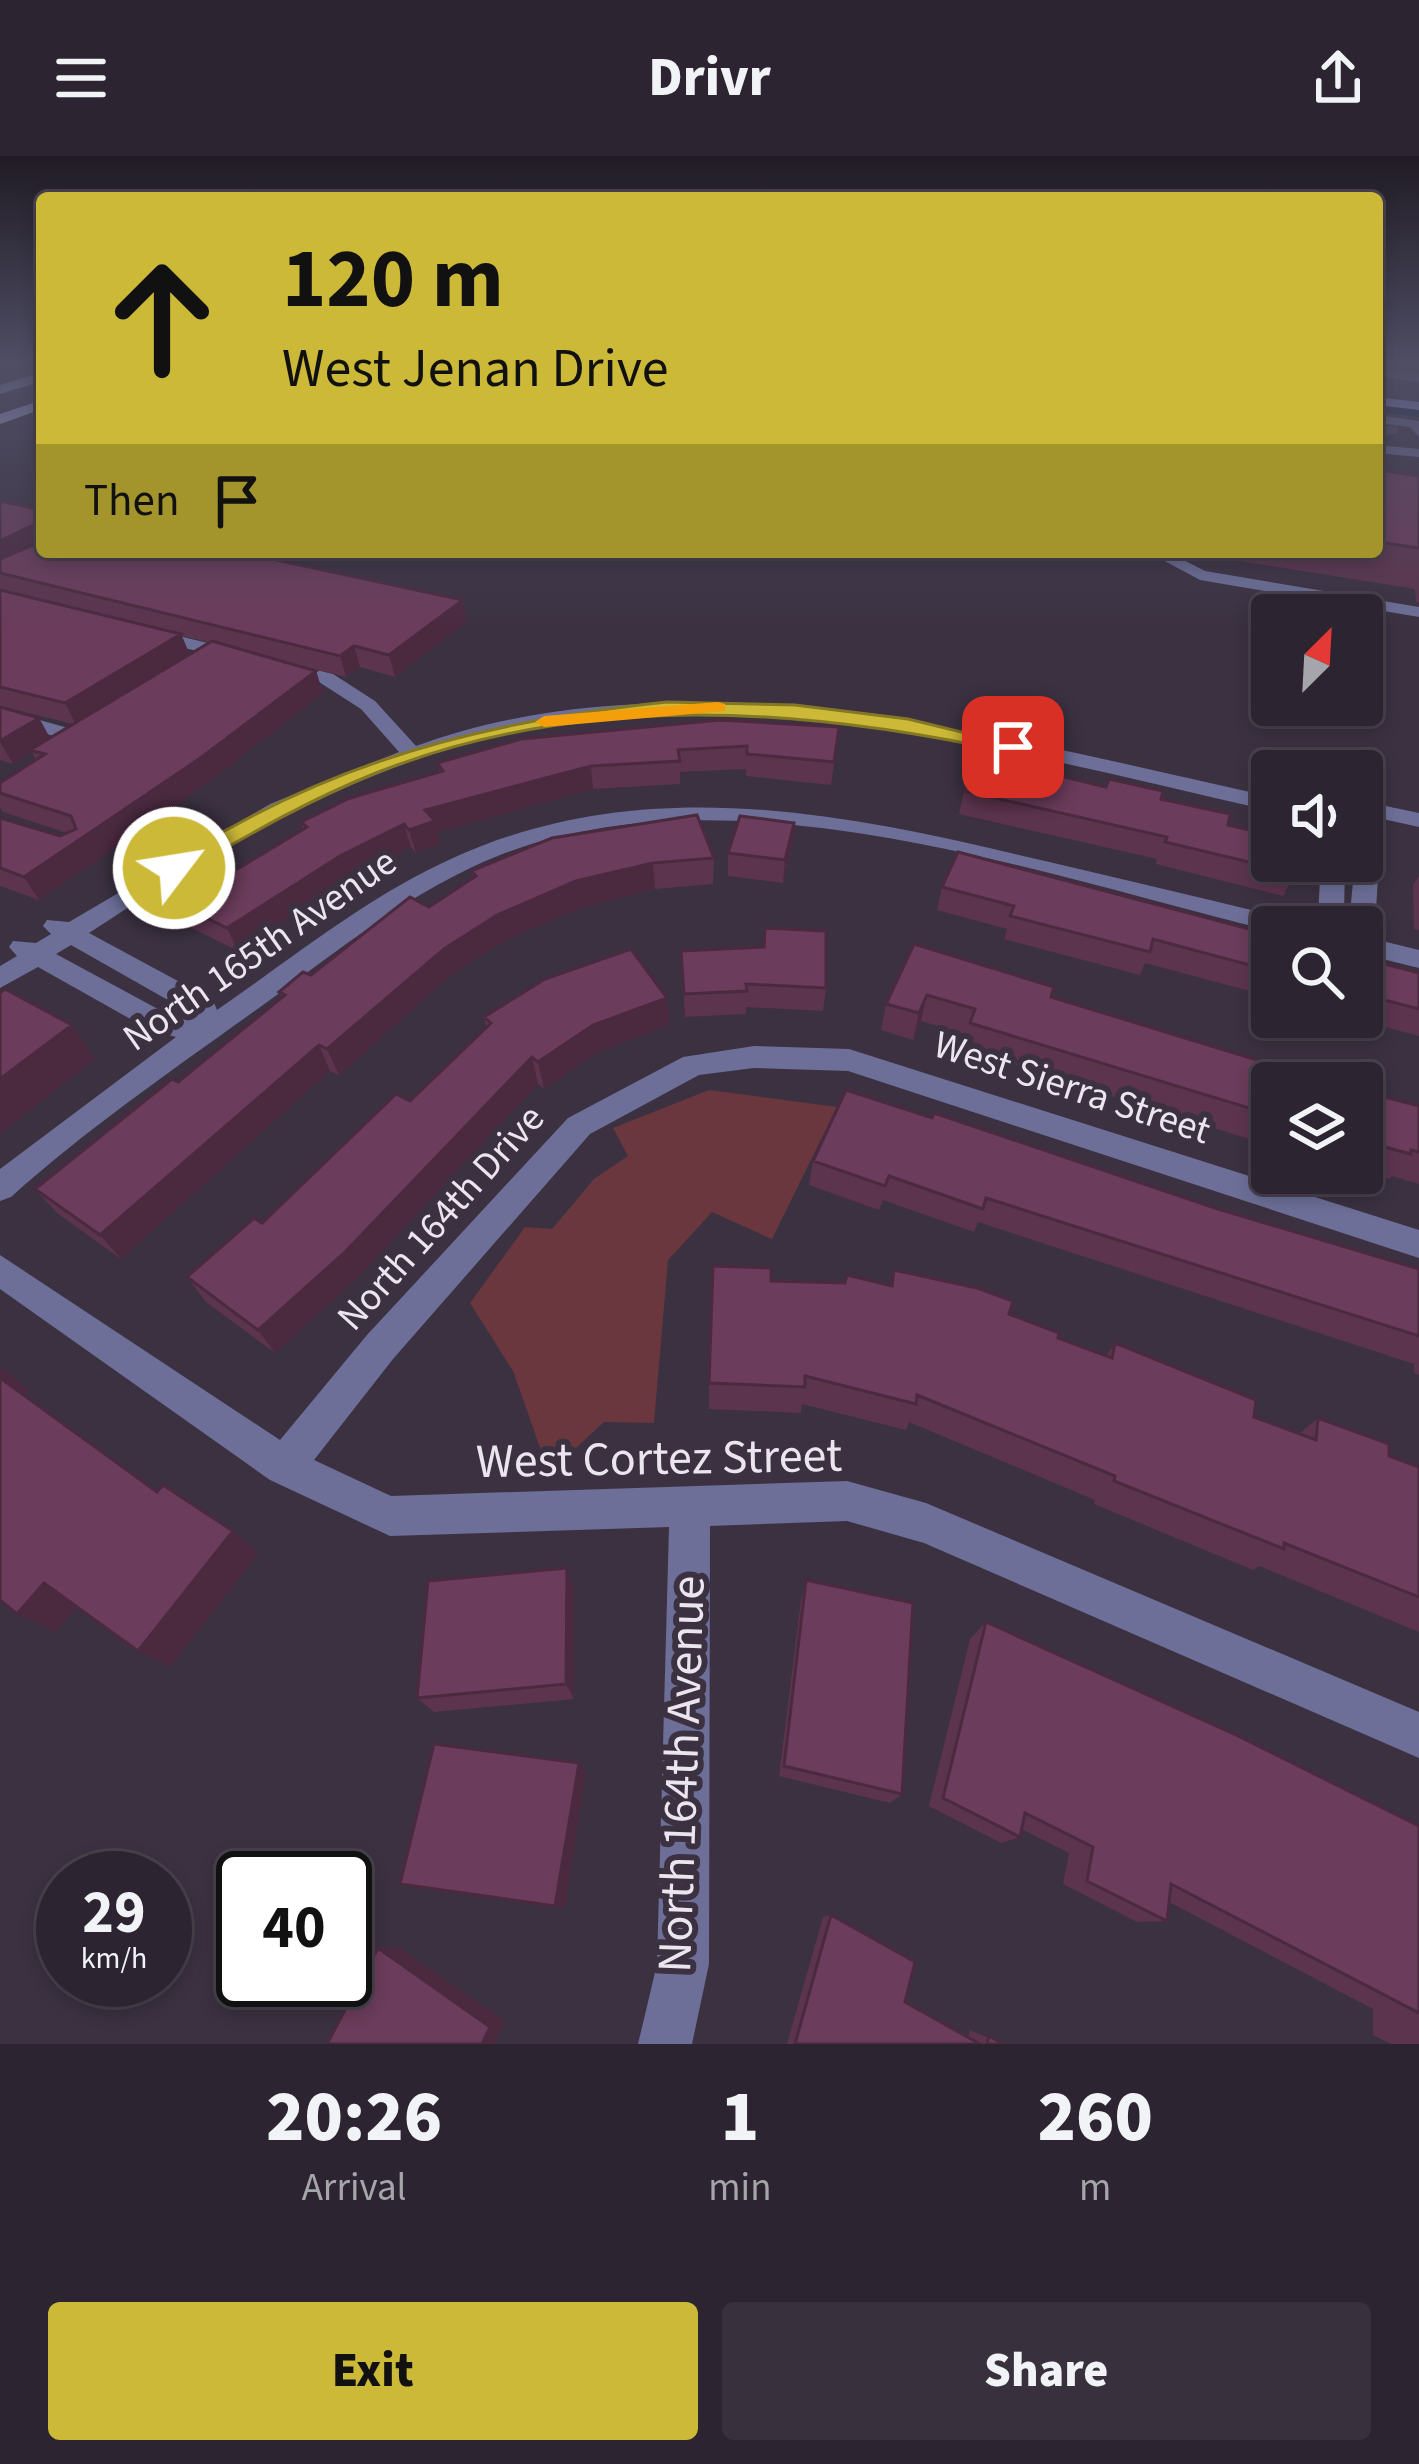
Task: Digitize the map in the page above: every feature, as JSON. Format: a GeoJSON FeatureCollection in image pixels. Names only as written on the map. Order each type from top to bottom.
{"type":"FeatureCollection","features":[{"type":"Feature","properties":{"kind":"street"},"geometry":{"type":"LineString","coordinates":[[1167,558],[1200,575],[1419,613]]}},
{"type":"Feature","properties":{"kind":"street"},"geometry":{"type":"LineString","coordinates":[[1200,575],[1203,558]]}},
{"type":"Feature","properties":{"kind":"street"},"geometry":{"type":"LineString","coordinates":[[131,629],[326,678],[358,697],[406,747]]}},
{"type":"Feature","properties":{"kind":"street"},"geometry":{"type":"LineString","coordinates":[[198,663],[218,650]]}},
{"type":"Feature","properties":{"kind":"street"},"geometry":{"type":"LineString","coordinates":[[61,928],[178,845],[266,795],[406,747],[544,714],[697,693],[837,699],[1251,784]]}},
{"type":"Feature","properties":{"kind":"street"},"geometry":{"type":"LineString","coordinates":[[544,714],[667,707],[837,714],[1251,800]]}},
{"type":"Feature","properties":{"kind":"street"},"geometry":{"type":"LineString","coordinates":[[0,715],[79,737]]}},
{"type":"Feature","properties":{"kind":"street"},"geometry":{"type":"LineString","coordinates":[[59,750],[99,725]]}},
{"type":"Feature","properties":{"kind":"street"},"geometry":{"type":"LineString","coordinates":[[0,979],[18,951],[286,805],[406,747]]}},
{"type":"Feature","properties":{"kind":"street","name":"North 165th Avenue"},"geometry":{"type":"LineString","coordinates":[[0,1188],[202,1034],[405,891],[495,849],[588,822],[707,810],[794,813],[870,826],[1251,918]]}},
{"type":"Feature","properties":{"kind":"street"},"geometry":{"type":"LineString","coordinates":[[1383,819],[1419,820]]}},
{"type":"Feature","properties":{"kind":"street"},"geometry":{"type":"LineString","coordinates":[[1383,825],[1419,836]]}},
{"type":"Feature","properties":{"kind":"street"},"geometry":{"type":"LineString","coordinates":[[18,951],[160,1023],[202,1034],[203,1007],[61,928]]}},
{"type":"Feature","properties":{"kind":"street"},"geometry":{"type":"LineString","coordinates":[[1383,950],[1419,959]]}},
{"type":"Feature","properties":{"kind":"street","name":"West Sierra Street"},"geometry":{"type":"LineString","coordinates":[[693,1065],[754,1057],[849,1060],[1419,1244]]}},
{"type":"Feature","properties":{"kind":"street","name":"North 164th Drive"},"geometry":{"type":"LineString","coordinates":[[284,1466],[380,1346],[579,1126],[693,1065]]}},
{"type":"Feature","properties":{"kind":"street","name":"West Cortez Street"},"geometry":{"type":"LineString","coordinates":[[0,1270],[284,1466],[390,1516],[689,1503],[848,1502],[926,1523],[1419,1735]]}},
{"type":"Feature","properties":{"kind":"street","name":"North 164th Avenue"},"geometry":{"type":"LineString","coordinates":[[665,2044],[683,1964],[689,1503]]}},
{"type":"Feature","properties":{"kind":"shaded area"},"geometry":{"type":"Polygon","coordinates":[[[709,1090],[837,1107],[772,1239],[712,1212],[668,1260],[654,1423],[604,1422],[549,1473],[513,1371],[470,1303],[525,1227],[552,1229],[594,1179],[628,1156],[613,1128],[709,1090]]]}},
{"type":"Feature","properties":{"kind":"building"},"geometry":{"type":"Polygon","coordinates":[[[1383,471],[1419,476],[1419,548],[1383,543],[1383,471]]]}},
{"type":"Feature","properties":{"kind":"building"},"geometry":{"type":"Polygon","coordinates":[[[0,501],[36,509],[36,527],[0,541],[0,501]]]}},
{"type":"Feature","properties":{"kind":"building"},"geometry":{"type":"Polygon","coordinates":[[[36,544],[36,558],[267,558],[463,600],[389,655],[354,646],[340,656],[0,573],[0,559],[36,544]]]}},
{"type":"Feature","properties":{"kind":"building"},"geometry":{"type":"Polygon","coordinates":[[[0,590],[181,634],[65,703],[0,687],[0,590]]]}},
{"type":"Feature","properties":{"kind":"building"},"geometry":{"type":"Polygon","coordinates":[[[212,641],[316,671],[199,759],[24,877],[0,868],[0,818],[60,836],[76,829],[71,816],[0,793],[0,783],[45,754],[30,750],[212,641]]]}},
{"type":"Feature","properties":{"kind":"building"},"geometry":{"type":"Polygon","coordinates":[[[0,707],[39,718],[0,741],[0,707]]]}},
{"type":"Feature","properties":{"kind":"building"},"geometry":{"type":"Polygon","coordinates":[[[720,720],[839,727],[834,762],[747,754],[747,746],[678,750],[680,761],[591,766],[425,810],[435,821],[409,830],[404,824],[340,856],[227,928],[170,900],[217,868],[229,874],[307,827],[301,822],[350,798],[443,771],[437,763],[521,739],[720,720]]]}},
{"type":"Feature","properties":{"kind":"building"},"geometry":{"type":"Polygon","coordinates":[[[977,766],[1039,780],[1043,772],[1106,787],[1109,779],[1163,791],[1161,799],[1230,814],[1228,825],[1251,830],[1251,863],[1165,842],[1167,837],[964,791],[977,766]]]}},
{"type":"Feature","properties":{"kind":"building"},"geometry":{"type":"Polygon","coordinates":[[[697,815],[714,858],[653,863],[576,881],[497,915],[444,949],[327,1049],[319,1045],[100,1235],[35,1189],[172,1079],[178,1082],[285,995],[279,992],[303,972],[311,975],[410,897],[429,907],[476,876],[471,871],[552,838],[697,815]]]}},
{"type":"Feature","properties":{"kind":"building"},"geometry":{"type":"Polygon","coordinates":[[[740,816],[794,823],[785,860],[728,853],[740,816]]]}},
{"type":"Feature","properties":{"kind":"building"},"geometry":{"type":"Polygon","coordinates":[[[958,852],[1251,929],[1251,965],[1153,939],[1150,952],[1010,916],[1014,906],[942,887],[958,852]]]}},
{"type":"Feature","properties":{"kind":"building"},"geometry":{"type":"Polygon","coordinates":[[[765,928],[826,931],[826,988],[746,984],[747,991],[684,994],[681,951],[764,947],[765,928]]]}},
{"type":"Feature","properties":{"kind":"building"},"geometry":{"type":"Polygon","coordinates":[[[914,944],[1054,987],[1051,997],[1263,1062],[1251,1062],[1251,1109],[970,1023],[975,1009],[927,995],[919,1013],[886,1004],[914,944]]]}},
{"type":"Feature","properties":{"kind":"building"},"geometry":{"type":"Polygon","coordinates":[[[631,949],[667,998],[593,1025],[538,1062],[532,1057],[345,1252],[258,1330],[187,1277],[254,1218],[262,1223],[396,1094],[410,1101],[491,1023],[484,1017],[545,979],[631,949]]]}},
{"type":"Feature","properties":{"kind":"building"},"geometry":{"type":"Polygon","coordinates":[[[1383,964],[1419,973],[1419,1009],[1383,1000],[1383,964]]]}},
{"type":"Feature","properties":{"kind":"building"},"geometry":{"type":"Polygon","coordinates":[[[5,989],[72,1025],[0,1079],[0,993],[5,989]]]}},
{"type":"Feature","properties":{"kind":"building"},"geometry":{"type":"Polygon","coordinates":[[[846,1090],[932,1118],[934,1113],[1218,1209],[1419,1269],[1419,1336],[986,1198],[983,1209],[889,1176],[885,1186],[813,1161],[846,1090]]]}},
{"type":"Feature","properties":{"kind":"building"},"geometry":{"type":"Polygon","coordinates":[[[1383,1097],[1419,1106],[1419,1152],[1411,1150],[1411,1154],[1383,1147],[1383,1097]]]}},
{"type":"Feature","properties":{"kind":"building"},"geometry":{"type":"Polygon","coordinates":[[[713,1266],[771,1268],[771,1281],[845,1283],[847,1275],[892,1286],[894,1270],[977,1288],[1013,1301],[1009,1314],[1059,1333],[1058,1338],[1112,1358],[1115,1343],[1256,1400],[1254,1417],[1316,1440],[1318,1418],[1389,1444],[1389,1456],[1419,1467],[1419,1597],[1114,1481],[1115,1476],[917,1395],[916,1404],[805,1376],[805,1387],[709,1383],[713,1266]]]}},
{"type":"Feature","properties":{"kind":"building"},"geometry":{"type":"Polygon","coordinates":[[[0,1378],[157,1492],[163,1485],[233,1531],[138,1651],[44,1583],[17,1614],[0,1600],[0,1378]]]}},
{"type":"Feature","properties":{"kind":"building"},"geometry":{"type":"Polygon","coordinates":[[[567,1568],[566,1684],[417,1698],[428,1581],[567,1568]]]}},
{"type":"Feature","properties":{"kind":"building"},"geometry":{"type":"Polygon","coordinates":[[[806,1580],[913,1603],[902,1794],[784,1766],[806,1580]]]}},
{"type":"Feature","properties":{"kind":"building"},"geometry":{"type":"Polygon","coordinates":[[[986,1622],[1236,1735],[1419,1826],[1419,2013],[1171,1884],[1167,1921],[1087,1881],[1093,1847],[1025,1813],[1020,1837],[943,1798],[986,1622]]]}},
{"type":"Feature","properties":{"kind":"building"},"geometry":{"type":"Polygon","coordinates":[[[434,1744],[579,1763],[555,1906],[400,1884],[434,1744]]]}},
{"type":"Feature","properties":{"kind":"building"},"geometry":{"type":"Polygon","coordinates":[[[831,1915],[915,1962],[905,2002],[980,2044],[795,2044],[831,1915]]]}},
{"type":"Feature","properties":{"kind":"building"},"geometry":{"type":"Polygon","coordinates":[[[378,1948],[490,2027],[482,2044],[327,2044],[347,2007],[372,2007],[372,1959],[378,1948]]]}},
{"type":"Feature","properties":{"kind":"slow traffic"},"geometry":{"type":"LineString","coordinates":[[544,722],[667,707],[718,707]]}},
{"type":"Feature","properties":{"kind":"route"},"geometry":{"type":"LineString","coordinates":[[174,868],[286,805],[373,767],[506,729],[566,718],[667,707],[795,710],[908,725],[1013,747]]}}]}
